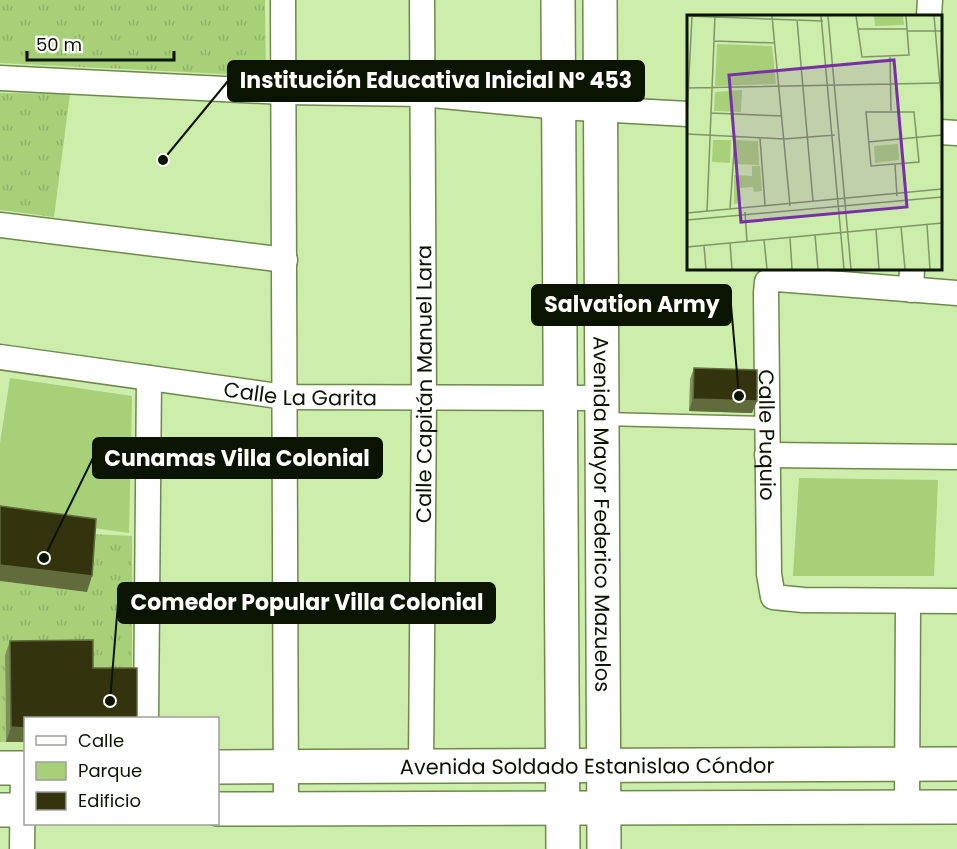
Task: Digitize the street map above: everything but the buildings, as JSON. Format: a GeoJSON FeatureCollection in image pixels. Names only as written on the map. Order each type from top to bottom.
{"type":"FeatureCollection","features":[{"type":"Feature","properties":{"kind":"street"},"geometry":{"type":"LineString","coordinates":[[283,0],[286,809]]}},
{"type":"Feature","properties":{"kind":"street","name":"Calle Capitán Manuel Lara"},"geometry":{"type":"LineString","coordinates":[[421,766],[424,398],[422,0]]}},
{"type":"Feature","properties":{"kind":"street","name":"Avenida Mayor Federico Mazuelos"},"geometry":{"type":"LineString","coordinates":[[558,0],[562,849]]}},
{"type":"Feature","properties":{"kind":"street","name":"Avenida Mayor Federico Mazuelos"},"geometry":{"type":"LineString","coordinates":[[600,0],[604,849]]}},
{"type":"Feature","properties":{"kind":"street"},"geometry":{"type":"LineString","coordinates":[[929,15],[930,0]]}},
{"type":"Feature","properties":{"kind":"street"},"geometry":{"type":"LineString","coordinates":[[0,78],[284,92],[422,94],[559,107],[687,114]]}},
{"type":"Feature","properties":{"kind":"street"},"geometry":{"type":"LineString","coordinates":[[942,132],[957,133]]}},
{"type":"Feature","properties":{"kind":"street"},"geometry":{"type":"LineString","coordinates":[[0,225],[285,260]]}},
{"type":"Feature","properties":{"kind":"street","name":"Calle Puquio"},"geometry":{"type":"LineString","coordinates":[[908,601],[803,600],[773,597],[769,574],[767,282],[777,279],[911,279]]}},
{"type":"Feature","properties":{"kind":"street"},"geometry":{"type":"LineString","coordinates":[[911,279],[957,293]]}},
{"type":"Feature","properties":{"kind":"street","name":"Calle La Garita"},"geometry":{"type":"LineString","coordinates":[[1,365],[149,378],[285,398],[561,398],[602,409]]}},
{"type":"Feature","properties":{"kind":"street"},"geometry":{"type":"LineString","coordinates":[[146,717],[149,378]]}},
{"type":"Feature","properties":{"kind":"street"},"geometry":{"type":"LineString","coordinates":[[767,455],[957,457]]}},
{"type":"Feature","properties":{"kind":"street"},"geometry":{"type":"LineString","coordinates":[[907,807],[908,601],[957,601]]}},
{"type":"Feature","properties":{"kind":"street","name":"Avenida Soldado Estanislao Cóndor"},"geometry":{"type":"LineString","coordinates":[[219,767],[957,764]]}},
{"type":"Feature","properties":{"kind":"street"},"geometry":{"type":"LineString","coordinates":[[16,768],[16,810],[22,849]]}},
{"type":"Feature","properties":{"kind":"street","name":"Avenida Soldado Estanislao Cóndor"},"geometry":{"type":"LineString","coordinates":[[219,810],[957,807]]}},
{"type":"Feature","properties":{"kind":"lane"},"geometry":{"type":"LineString","coordinates":[[602,409],[767,423]]}},
{"type":"Feature","properties":{"kind":"green space"},"geometry":{"type":"Polygon","coordinates":[[[0,0],[265,0],[266,76],[0,63],[0,0]]]}},
{"type":"Feature","properties":{"kind":"green space"},"geometry":{"type":"Polygon","coordinates":[[[0,93],[70,94],[54,217],[0,210],[0,93]]]}},
{"type":"Feature","properties":{"kind":"green space"},"geometry":{"type":"Polygon","coordinates":[[[10,378],[132,396],[129,533],[0,515],[0,443],[10,378]]]}},
{"type":"Feature","properties":{"kind":"green space"},"geometry":{"type":"Polygon","coordinates":[[[799,478],[938,480],[934,576],[793,576],[799,478]]]}},
{"type":"Feature","properties":{"kind":"green space"},"geometry":{"type":"Polygon","coordinates":[[[91,534],[132,536],[132,683],[5,655],[6,742],[0,742],[0,581],[85,591],[91,534]]]}},
{"type":"Feature","properties":{"kind":"place","name":"Institución Educativa Inicial Nº 453"},"geometry":{"type":"Point","coordinates":[163,160]}},
{"type":"Feature","properties":{"kind":"place","name":"Salvation Army"},"geometry":{"type":"Point","coordinates":[739,396]}},
{"type":"Feature","properties":{"kind":"place","name":"Cunamas Villa Colonial"},"geometry":{"type":"Point","coordinates":[44,558]}},
{"type":"Feature","properties":{"kind":"place","name":"Comedor Popular Villa Colonial"},"geometry":{"type":"Point","coordinates":[110,701]}}]}
